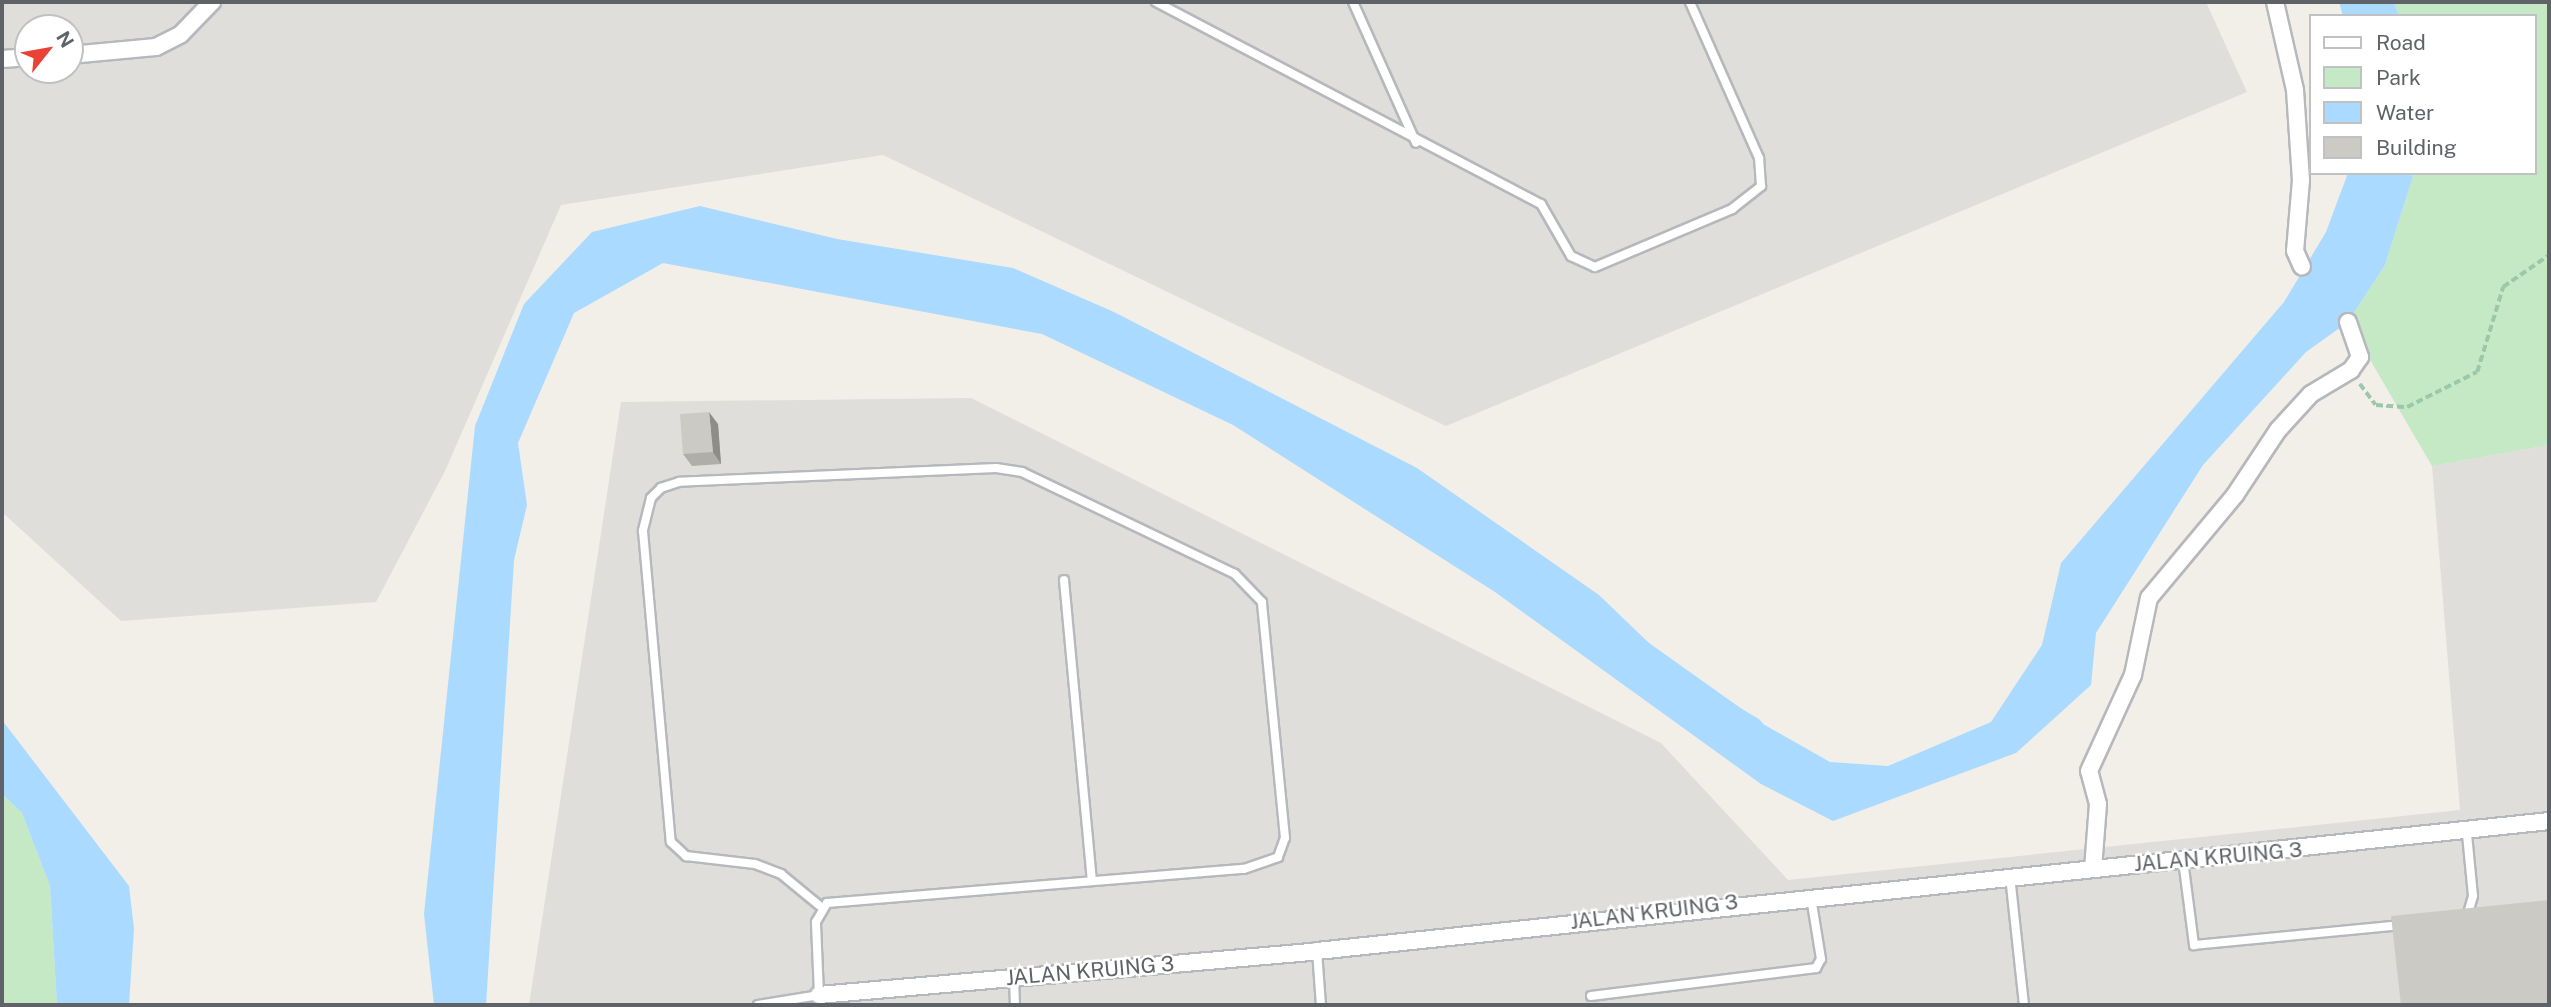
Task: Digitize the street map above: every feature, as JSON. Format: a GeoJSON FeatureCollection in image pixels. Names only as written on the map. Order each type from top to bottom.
{"type":"FeatureCollection","features":[{"type":"Feature","properties":{"kind":"street"},"geometry":{"type":"LineString","coordinates":[[84,54],[156,47],[181,34],[212,2]]}},
{"type":"Feature","properties":{"kind":"street"},"geometry":{"type":"LineString","coordinates":[[2275,2],[2295,90],[2301,180],[2295,251],[2302,267]]}},
{"type":"Feature","properties":{"kind":"street"},"geometry":{"type":"LineString","coordinates":[[2093,869],[2098,804],[2089,771],[2133,675],[2149,598],[2235,495],[2278,430],[2311,394],[2351,370],[2359,345],[2348,322]]}},
{"type":"Feature","properties":{"kind":"street","name":"JALAN KRUING 3"},"geometry":{"type":"LineString","coordinates":[[819,995],[1317,951],[1811,894],[2467,834],[2549,821]]}},
{"type":"Feature","properties":{"kind":"lane"},"geometry":{"type":"LineString","coordinates":[[1156,2],[1416,143],[1541,204],[1572,256],[1595,267],[1732,209],[1755,195],[1763,169],[1690,2]]}},
{"type":"Feature","properties":{"kind":"lane"},"geometry":{"type":"LineString","coordinates":[[1353,2],[1416,143]]}},
{"type":"Feature","properties":{"kind":"lane"},"geometry":{"type":"LineString","coordinates":[[996,468],[1051,481],[1235,574],[1262,602],[1268,620],[1282,851],[1244,869],[1091,880],[820,906],[780,874],[755,864],[687,856],[671,842],[643,531],[651,498],[661,488],[679,482],[996,468]]}},
{"type":"Feature","properties":{"kind":"lane"},"geometry":{"type":"LineString","coordinates":[[1064,580],[1091,880]]}},
{"type":"Feature","properties":{"kind":"lane"},"geometry":{"type":"LineString","coordinates":[[2451,921],[2466,918],[2472,906],[2467,834]]}},
{"type":"Feature","properties":{"kind":"lane"},"geometry":{"type":"LineString","coordinates":[[2183,860],[2194,945],[2411,925]]}},
{"type":"Feature","properties":{"kind":"lane"},"geometry":{"type":"LineString","coordinates":[[2010,876],[2024,1005]]}},
{"type":"Feature","properties":{"kind":"lane"},"geometry":{"type":"LineString","coordinates":[[1591,996],[1815,968],[1821,959],[1811,894]]}},
{"type":"Feature","properties":{"kind":"lane"},"geometry":{"type":"LineString","coordinates":[[819,995],[820,906]]}},
{"type":"Feature","properties":{"kind":"lane"},"geometry":{"type":"LineString","coordinates":[[1317,951],[1321,1005]]}},
{"type":"Feature","properties":{"kind":"lane"},"geometry":{"type":"LineString","coordinates":[[1014,978],[1015,1005]]}},
{"type":"Feature","properties":{"kind":"lane","name":"JALAN KRUING 3"},"geometry":{"type":"LineString","coordinates":[[758,1005],[819,995]]}},
{"type":"Feature","properties":{"kind":"path"},"geometry":{"type":"LineString","coordinates":[[2351,370],[2376,405],[2407,407],[2477,372],[2503,287],[2549,255]]}},
{"type":"Feature","properties":{"kind":"shaded area"},"geometry":{"type":"Polygon","coordinates":[[[2,2],[2206,2],[2247,92],[1446,426],[883,155],[561,205],[445,471],[376,602],[121,621],[2,512],[2,2]]]}},
{"type":"Feature","properties":{"kind":"shaded area"},"geometry":{"type":"Polygon","coordinates":[[[971,398],[1661,743],[1788,880],[2460,810],[2432,466],[2549,445],[2549,1005],[529,1005],[621,402],[971,398]]]}},
{"type":"Feature","properties":{"kind":"green space"},"geometry":{"type":"Polygon","coordinates":[[[2394,2],[2549,2],[2549,445],[2432,466],[2348,322],[2385,265],[2413,175],[2537,175],[2537,14],[2398,14],[2394,2]]]}},
{"type":"Feature","properties":{"kind":"green space"},"geometry":{"type":"Polygon","coordinates":[[[2,794],[22,813],[50,886],[57,1005],[2,1005],[2,794]]]}},
{"type":"Feature","properties":{"kind":"water"},"geometry":{"type":"Polygon","coordinates":[[[2339,2],[2394,2],[2398,14],[2342,14],[2339,2]]]}},
{"type":"Feature","properties":{"kind":"water"},"geometry":{"type":"Polygon","coordinates":[[[2347,175],[2413,175],[2385,265],[2348,322],[2306,352],[2203,465],[2096,633],[2091,685],[2016,753],[1833,821],[1761,784],[1495,592],[1233,425],[1042,334],[663,263],[574,313],[518,443],[527,505],[514,560],[486,1005],[434,1005],[424,914],[475,426],[524,304],[592,232],[700,206],[837,239],[1013,268],[1114,312],[1417,468],[1599,595],[1649,643],[1763,724],[1830,762],[1888,766],[1991,722],[2042,645],[2061,563],[2284,302],[2326,232],[2347,175]]]}},
{"type":"Feature","properties":{"kind":"water"},"geometry":{"type":"Polygon","coordinates":[[[2,720],[129,886],[134,929],[129,1005],[57,1005],[50,886],[22,813],[2,794],[2,720]]]}},
{"type":"Feature","properties":{"kind":"building"},"geometry":{"type":"Polygon","coordinates":[[[709,412],[713,452],[683,454],[680,414],[709,412]]]}},
{"type":"Feature","properties":{"kind":"building"},"geometry":{"type":"Polygon","coordinates":[[[2549,900],[2549,1005],[2401,1005],[2391,916],[2549,900]]]}},
{"type":"Feature","properties":{"kind":"waterway"},"geometry":{"type":"LineString","coordinates":[[1449,516],[1704,709],[1747,734]]}}]}
